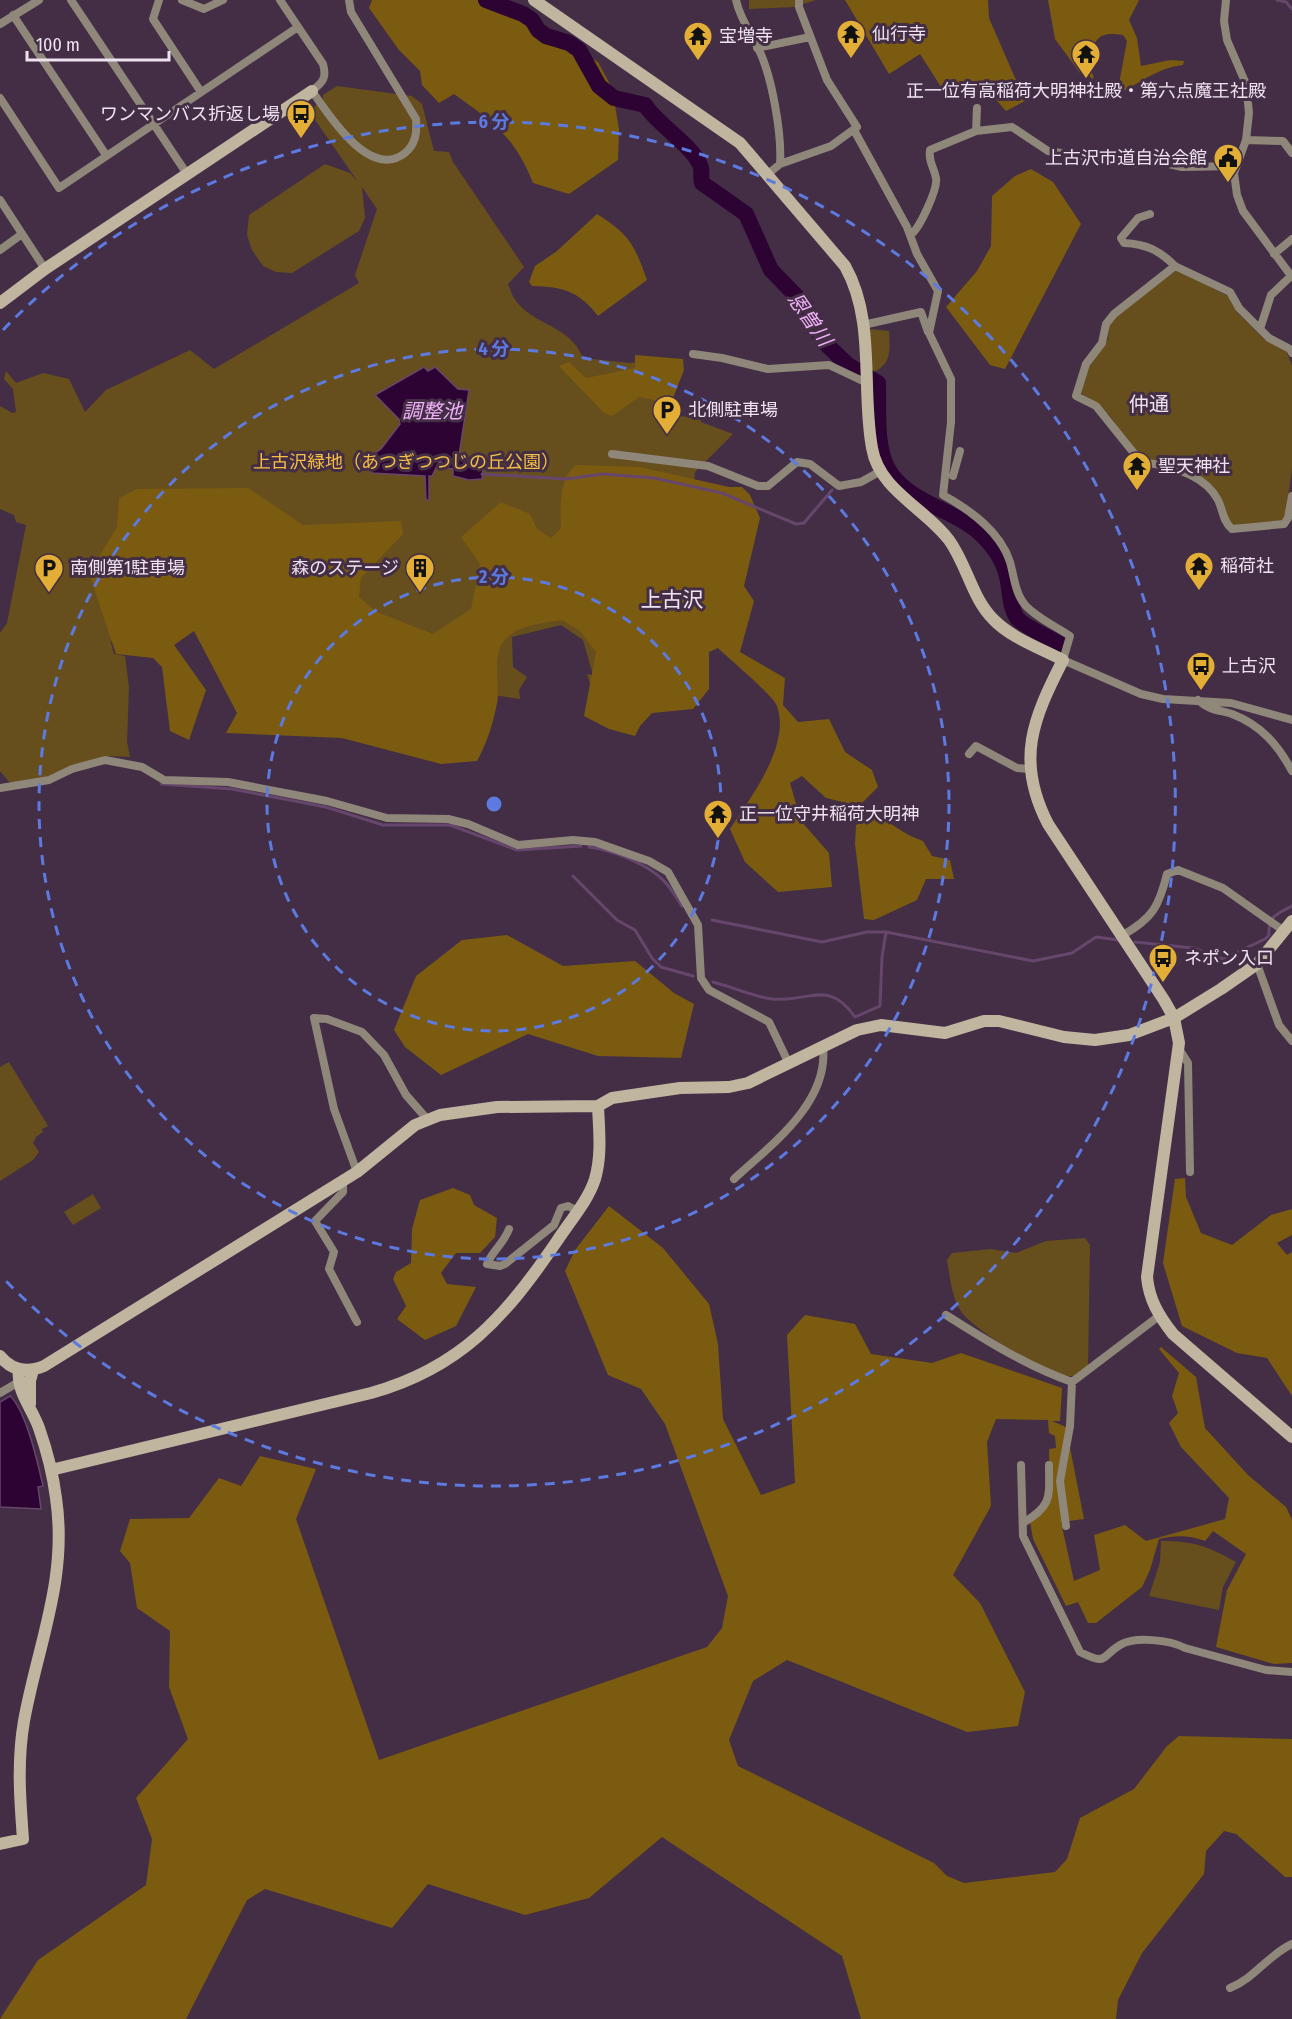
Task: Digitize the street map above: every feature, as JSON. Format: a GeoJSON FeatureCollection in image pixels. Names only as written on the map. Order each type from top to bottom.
{"type":"FeatureCollection","features":[{"type":"Feature","properties":{"kind":"street"},"geometry":{"type":"LineString","coordinates":[[0,24],[39,0]]}},
{"type":"Feature","properties":{"kind":"street"},"geometry":{"type":"LineString","coordinates":[[71,0],[187,174]]}},
{"type":"Feature","properties":{"kind":"street"},"geometry":{"type":"LineString","coordinates":[[159,0],[153,19],[201,92]]}},
{"type":"Feature","properties":{"kind":"street"},"geometry":{"type":"LineString","coordinates":[[182,0],[204,9],[223,0]]}},
{"type":"Feature","properties":{"kind":"street"},"geometry":{"type":"LineString","coordinates":[[0,303],[45,269],[323,82],[326,74],[323,64],[280,0]]}},
{"type":"Feature","properties":{"kind":"street"},"geometry":{"type":"LineString","coordinates":[[312,91],[340,132],[369,154],[386,159],[401,156],[415,140],[416,119],[351,12],[350,0]]}},
{"type":"Feature","properties":{"kind":"street"},"geometry":{"type":"LineString","coordinates":[[534,0],[740,143],[845,266],[859,293],[871,447],[879,472],[949,540],[982,606],[994,621],[1010,633],[1131,692],[1163,699],[1231,703],[1292,720]]}},
{"type":"Feature","properties":{"kind":"street"},"geometry":{"type":"LineString","coordinates":[[736,0],[739,14],[757,48],[770,84],[780,164]]}},
{"type":"Feature","properties":{"kind":"street"},"geometry":{"type":"LineString","coordinates":[[768,174],[780,164],[831,146],[858,127],[832,90],[810,37],[799,0]]}},
{"type":"Feature","properties":{"kind":"street"},"geometry":{"type":"LineString","coordinates":[[1226,0],[1224,21],[1227,40],[1246,84],[1249,113],[1246,140],[1236,166],[1235,188],[1243,211],[1291,277],[1271,295],[1260,329]]}},
{"type":"Feature","properties":{"kind":"street"},"geometry":{"type":"LineString","coordinates":[[13,15],[106,155]]}},
{"type":"Feature","properties":{"kind":"street"},"geometry":{"type":"LineString","coordinates":[[0,98],[59,188],[298,27]]}},
{"type":"Feature","properties":{"kind":"street"},"geometry":{"type":"LineString","coordinates":[[757,48],[810,37]]}},
{"type":"Feature","properties":{"kind":"street"},"geometry":{"type":"LineString","coordinates":[[976,131],[977,108]]}},
{"type":"Feature","properties":{"kind":"street"},"geometry":{"type":"LineString","coordinates":[[910,235],[917,230],[936,184],[930,162],[930,150],[976,131],[1012,127],[1048,151],[1134,164],[1147,159],[1182,167],[1236,166]]}},
{"type":"Feature","properties":{"kind":"street"},"geometry":{"type":"LineString","coordinates":[[854,130],[938,291],[929,333]]}},
{"type":"Feature","properties":{"kind":"street"},"geometry":{"type":"LineString","coordinates":[[1246,140],[1283,141],[1292,153]]}},
{"type":"Feature","properties":{"kind":"street"},"geometry":{"type":"LineString","coordinates":[[0,200],[45,269]]}},
{"type":"Feature","properties":{"kind":"street"},"geometry":{"type":"LineString","coordinates":[[1150,214],[1138,218],[1126,229],[1122,235],[1122,241],[1142,244],[1162,253],[1174,266],[1230,292],[1239,308],[1260,329],[1292,353]]}},
{"type":"Feature","properties":{"kind":"street"},"geometry":{"type":"LineString","coordinates":[[0,250],[22,234]]}},
{"type":"Feature","properties":{"kind":"street"},"geometry":{"type":"LineString","coordinates":[[1274,254],[1292,239]]}},
{"type":"Feature","properties":{"kind":"street"},"geometry":{"type":"LineString","coordinates":[[1174,266],[1114,314],[1106,324],[1102,343],[1086,364],[1073,397],[1096,406],[1141,462],[1160,463],[1196,478],[1217,498],[1226,522],[1232,529],[1281,526],[1288,518],[1292,496]]}},
{"type":"Feature","properties":{"kind":"street"},"geometry":{"type":"LineString","coordinates":[[863,324],[921,312],[951,379],[951,422],[943,495],[959,504],[997,535],[1010,561],[1023,603],[1070,636],[1064,660],[1042,703],[1030,740],[1029,769],[1034,794],[1048,824],[1123,934],[1174,1018],[1179,1049],[1147,1277],[1148,1292],[1159,1316],[1200,1359],[1292,1437]]}},
{"type":"Feature","properties":{"kind":"street"},"geometry":{"type":"LineString","coordinates":[[693,354],[768,369],[830,365],[867,378]]}},
{"type":"Feature","properties":{"kind":"street"},"geometry":{"type":"LineString","coordinates":[[953,476],[960,451]]}},
{"type":"Feature","properties":{"kind":"street"},"geometry":{"type":"LineString","coordinates":[[612,454],[708,466],[759,486],[768,486],[797,462],[810,464],[840,486],[861,482],[879,472]]}},
{"type":"Feature","properties":{"kind":"street"},"geometry":{"type":"LineString","coordinates":[[1198,700],[1205,707],[1237,717],[1266,735],[1278,746],[1292,771]]}},
{"type":"Feature","properties":{"kind":"street"},"geometry":{"type":"LineString","coordinates":[[969,754],[976,746],[1017,768],[1029,769]]}},
{"type":"Feature","properties":{"kind":"street"},"geometry":{"type":"LineString","coordinates":[[0,788],[49,780],[72,769],[105,760],[142,766],[164,780],[228,782],[327,801],[387,818],[448,819],[468,824],[518,845],[573,840],[596,842],[649,861],[668,872],[697,922],[701,978],[716,994],[769,1022],[789,1064]]}},
{"type":"Feature","properties":{"kind":"street"},"geometry":{"type":"LineString","coordinates":[[0,1356],[19,1370],[33,1370],[343,1181],[404,1133],[427,1119],[498,1107],[598,1106],[612,1098],[680,1088],[729,1087],[756,1080],[857,1030],[881,1025],[945,1033],[984,1021],[999,1021],[1064,1037],[1095,1040],[1130,1035],[1174,1018],[1257,964],[1279,923],[1223,888],[1178,870],[1167,874],[1161,896],[1150,916],[1123,934]]}},
{"type":"Feature","properties":{"kind":"street"},"geometry":{"type":"LineString","coordinates":[[1257,964],[1279,1025],[1292,1041]]}},
{"type":"Feature","properties":{"kind":"street"},"geometry":{"type":"LineString","coordinates":[[357,1172],[334,1109],[314,1018],[327,1019],[362,1032],[384,1055],[406,1095],[427,1119]]}},
{"type":"Feature","properties":{"kind":"street"},"geometry":{"type":"LineString","coordinates":[[734,1179],[806,1109],[817,1089],[825,1065],[823,1047]]}},
{"type":"Feature","properties":{"kind":"street"},"geometry":{"type":"LineString","coordinates":[[1179,1049],[1188,1063],[1190,1172]]}},
{"type":"Feature","properties":{"kind":"street"},"geometry":{"type":"LineString","coordinates":[[51,1470],[401,1385],[429,1371],[476,1341],[497,1320],[533,1276],[590,1191],[598,1164],[598,1106]]}},
{"type":"Feature","properties":{"kind":"street"},"geometry":{"type":"LineString","coordinates":[[343,1181],[343,1192],[315,1221],[334,1252],[329,1269],[357,1322]]}},
{"type":"Feature","properties":{"kind":"street"},"geometry":{"type":"LineString","coordinates":[[509,1229],[504,1242],[492,1254],[487,1264],[500,1266],[506,1264],[554,1225],[561,1208],[568,1206],[578,1211]]}},
{"type":"Feature","properties":{"kind":"street"},"geometry":{"type":"LineString","coordinates":[[946,1315],[997,1347],[1049,1374],[1072,1382]]}},
{"type":"Feature","properties":{"kind":"street"},"geometry":{"type":"LineString","coordinates":[[1072,1382],[1159,1316]]}},
{"type":"Feature","properties":{"kind":"street"},"geometry":{"type":"LineString","coordinates":[[0,1844],[23,1839],[19,1782],[21,1742],[28,1701],[55,1598],[59,1556],[59,1521],[51,1470],[30,1408],[17,1383],[19,1370]]}},
{"type":"Feature","properties":{"kind":"street"},"geometry":{"type":"LineString","coordinates":[[30,1408],[30,1382],[33,1370]]}},
{"type":"Feature","properties":{"kind":"street"},"geometry":{"type":"LineString","coordinates":[[1066,1526],[1060,1481],[1071,1441],[1072,1382]]}},
{"type":"Feature","properties":{"kind":"street"},"geometry":{"type":"LineString","coordinates":[[0,1393],[17,1383]]}},
{"type":"Feature","properties":{"kind":"street"},"geometry":{"type":"LineString","coordinates":[[1021,1465],[1026,1543],[1080,1652],[1095,1660],[1107,1658],[1121,1644],[1153,1640],[1173,1642],[1185,1648],[1266,1670],[1292,1672]]}},
{"type":"Feature","properties":{"kind":"street"},"geometry":{"type":"LineString","coordinates":[[1023,1522],[1040,1513],[1049,1501],[1049,1465]]}},
{"type":"Feature","properties":{"kind":"street"},"geometry":{"type":"LineString","coordinates":[[1230,1988],[1249,1978],[1278,1951],[1292,1944]]}},
{"type":"Feature","properties":{"kind":"green space"},"geometry":{"type":"Polygon","coordinates":[[[749,0],[816,0],[794,7],[749,9],[749,0]]]}},
{"type":"Feature","properties":{"kind":"green space","name":"上古沢緑地（あつぎつつじの丘公園）"},"geometry":{"type":"Polygon","coordinates":[[[337,86],[412,96],[422,104],[434,151],[449,152],[453,162],[524,267],[508,284],[515,299],[524,309],[570,339],[583,358],[630,363],[650,360],[666,380],[668,416],[701,417],[701,422],[733,434],[695,472],[692,511],[602,637],[596,701],[587,674],[593,675],[583,640],[561,625],[512,637],[513,667],[527,677],[519,690],[520,699],[487,694],[119,610],[111,643],[114,654],[125,656],[129,687],[127,742],[130,757],[106,756],[48,776],[10,783],[0,771],[0,633],[7,623],[26,525],[16,522],[14,515],[0,509],[0,406],[12,413],[16,412],[13,389],[4,379],[6,371],[16,383],[43,373],[69,379],[85,412],[106,390],[190,350],[214,369],[359,283],[355,275],[377,209],[362,187],[365,218],[359,231],[292,273],[276,272],[263,266],[252,250],[247,235],[249,215],[325,164],[350,173],[358,182],[309,111],[323,100],[323,95],[337,86]]]}},
{"type":"Feature","properties":{"kind":"green space"},"geometry":{"type":"Polygon","coordinates":[[[1177,270],[1228,296],[1236,311],[1264,339],[1286,350],[1292,366],[1292,468],[1285,520],[1232,526],[1200,477],[1164,461],[1139,458],[1110,416],[1099,405],[1079,392],[1088,369],[1108,339],[1109,325],[1125,308],[1177,270]]]}},
{"type":"Feature","properties":{"kind":"green space"},"geometry":{"type":"Polygon","coordinates":[[[869,329],[889,331],[889,351],[886,362],[871,373],[869,329]]]}},
{"type":"Feature","properties":{"kind":"green space"},"geometry":{"type":"Polygon","coordinates":[[[9,1062],[48,1126],[42,1129],[43,1132],[36,1137],[33,1143],[39,1152],[33,1160],[0,1181],[0,1067],[9,1062]]]}},
{"type":"Feature","properties":{"kind":"green space"},"geometry":{"type":"Polygon","coordinates":[[[93,1194],[101,1208],[73,1225],[64,1212],[93,1194]]]}},
{"type":"Feature","properties":{"kind":"green space"},"geometry":{"type":"Polygon","coordinates":[[[1085,1238],[1090,1245],[1088,1367],[1078,1374],[1072,1376],[1061,1374],[1031,1362],[983,1331],[959,1309],[952,1288],[947,1260],[952,1253],[991,1249],[1016,1253],[1046,1241],[1085,1238]]]}},
{"type":"Feature","properties":{"kind":"green space"},"geometry":{"type":"Polygon","coordinates":[[[1161,1541],[1200,1546],[1236,1562],[1223,1587],[1219,1610],[1149,1596],[1160,1562],[1161,1541]]]}},
{"type":"Feature","properties":{"kind":"shaded area"},"geometry":{"type":"Polygon","coordinates":[[[372,0],[478,0],[482,4],[511,12],[598,62],[612,88],[619,129],[618,160],[569,194],[533,183],[518,153],[492,123],[454,94],[439,103],[422,85],[420,71],[399,50],[369,8],[372,0]]]}},
{"type":"Feature","properties":{"kind":"shaded area"},"geometry":{"type":"Polygon","coordinates":[[[845,0],[988,0],[989,18],[1025,101],[1006,111],[991,94],[959,92],[941,87],[920,54],[889,74],[845,0]]]}},
{"type":"Feature","properties":{"kind":"shaded area"},"geometry":{"type":"Polygon","coordinates":[[[1048,0],[1139,0],[1129,20],[1137,38],[1141,66],[1170,60],[1184,61],[1183,65],[1160,71],[1126,90],[1118,89],[1127,41],[1123,35],[1107,34],[1095,42],[1086,62],[1094,77],[1092,79],[1086,72],[1080,73],[1055,39],[1048,0]]]}},
{"type":"Feature","properties":{"kind":"shaded area"},"geometry":{"type":"Polygon","coordinates":[[[1031,169],[1053,182],[1081,224],[1005,369],[990,365],[946,307],[977,271],[991,246],[992,196],[1015,176],[1031,169]]]}},
{"type":"Feature","properties":{"kind":"shaded area"},"geometry":{"type":"Polygon","coordinates":[[[597,214],[617,228],[630,241],[647,280],[598,316],[584,301],[570,292],[532,286],[529,282],[535,266],[557,251],[597,214]]]}},
{"type":"Feature","properties":{"kind":"shaded area"},"geometry":{"type":"Polygon","coordinates":[[[635,355],[683,359],[684,370],[671,403],[639,397],[612,416],[604,413],[559,366],[569,362],[586,378],[635,368],[635,355]]]}},
{"type":"Feature","properties":{"kind":"shaded area"},"geometry":{"type":"Polygon","coordinates":[[[576,465],[640,467],[729,487],[742,487],[750,495],[760,518],[744,586],[754,601],[740,652],[785,678],[783,705],[798,722],[829,719],[845,752],[872,770],[878,787],[859,806],[826,798],[802,776],[790,783],[801,821],[829,853],[832,887],[778,892],[745,862],[730,829],[757,787],[774,754],[780,721],[774,701],[718,648],[709,652],[709,689],[693,709],[652,713],[640,726],[635,736],[609,729],[584,716],[596,652],[580,631],[562,620],[521,629],[509,636],[499,650],[497,703],[489,733],[477,761],[441,764],[342,738],[226,733],[237,713],[194,631],[174,645],[206,690],[189,740],[170,731],[162,667],[153,658],[116,654],[89,573],[117,527],[119,498],[137,489],[248,488],[303,525],[401,521],[403,534],[361,578],[359,597],[377,612],[433,634],[471,609],[480,564],[461,537],[501,502],[530,514],[537,529],[551,538],[561,528],[564,485],[570,471],[576,465]]]}},
{"type":"Feature","properties":{"kind":"shaded area"},"geometry":{"type":"Polygon","coordinates":[[[875,815],[923,841],[932,856],[950,860],[954,879],[926,879],[917,900],[874,920],[864,919],[855,844],[856,825],[875,815]]]}},
{"type":"Feature","properties":{"kind":"shaded area"},"geometry":{"type":"Polygon","coordinates":[[[507,935],[563,966],[635,961],[674,993],[694,1004],[681,1058],[598,1056],[528,1034],[441,1075],[405,1047],[394,1030],[416,976],[462,940],[507,935]]]}},
{"type":"Feature","properties":{"kind":"shaded area"},"geometry":{"type":"Polygon","coordinates":[[[1185,1178],[1186,1197],[1201,1233],[1232,1245],[1271,1215],[1292,1209],[1292,1235],[1277,1243],[1287,1255],[1292,1252],[1292,1396],[1267,1358],[1237,1353],[1182,1326],[1163,1263],[1175,1179],[1185,1178]]]}},
{"type":"Feature","properties":{"kind":"shaded area"},"geometry":{"type":"Polygon","coordinates":[[[453,1188],[470,1195],[474,1205],[497,1218],[495,1237],[480,1253],[456,1253],[441,1273],[447,1284],[476,1287],[456,1326],[425,1340],[397,1319],[406,1306],[393,1279],[396,1272],[411,1263],[412,1229],[420,1200],[453,1188]]]}},
{"type":"Feature","properties":{"kind":"shaded area"},"geometry":{"type":"Polygon","coordinates":[[[609,1206],[663,1248],[709,1304],[718,1344],[723,1419],[761,1495],[795,1483],[787,1335],[805,1315],[855,1324],[871,1354],[932,1363],[961,1353],[1062,1388],[1060,1421],[1052,1421],[1066,1427],[1084,1519],[1061,1522],[1074,1581],[1100,1570],[1094,1535],[1125,1525],[1146,1541],[1225,1519],[1229,1498],[1181,1447],[1169,1423],[1178,1413],[1172,1396],[1179,1373],[1159,1349],[1161,1347],[1196,1377],[1205,1428],[1248,1475],[1286,1507],[1292,1520],[1292,1663],[1274,1664],[1216,1647],[1227,1590],[1246,1554],[1213,1531],[1205,1541],[1182,1536],[1159,1539],[1150,1570],[1142,1587],[1096,1623],[1088,1623],[1078,1602],[1066,1606],[1033,1539],[1030,1522],[1050,1502],[1049,1449],[1056,1448],[1055,1436],[1049,1433],[1048,1420],[996,1419],[987,1442],[991,1506],[953,1575],[980,1603],[1025,1692],[1018,1726],[967,1732],[787,1660],[753,1681],[729,1740],[738,1766],[934,1863],[947,1876],[964,1883],[1055,1872],[1067,1859],[1080,1818],[1134,1789],[1167,1746],[1179,1736],[1292,1739],[1292,1877],[1285,1877],[1236,1834],[1224,1831],[1206,1851],[1204,1874],[1142,1953],[1118,2000],[1116,2019],[861,2019],[842,1956],[662,1837],[589,1898],[525,1915],[428,1884],[392,1928],[265,1889],[247,1900],[186,2019],[0,2019],[38,1960],[146,1885],[152,1839],[136,1798],[188,1739],[169,1687],[170,1631],[137,1608],[130,1563],[120,1551],[130,1519],[189,1518],[219,1478],[241,1486],[260,1456],[316,1469],[296,1519],[379,1760],[707,1647],[722,1628],[728,1596],[665,1424],[641,1389],[608,1375],[565,1271],[575,1250],[609,1206]]]}},
{"type":"Feature","properties":{"kind":"water","name":"調整池"},"geometry":{"type":"Polygon","coordinates":[[[424,367],[428,371],[435,367],[458,389],[469,390],[459,455],[483,469],[482,479],[469,480],[453,476],[453,469],[446,468],[440,460],[432,476],[429,476],[429,500],[426,500],[425,476],[372,473],[367,458],[381,449],[400,424],[399,419],[375,395],[424,367]]]}},
{"type":"Feature","properties":{"kind":"water"},"geometry":{"type":"Polygon","coordinates":[[[10,1396],[21,1413],[35,1452],[43,1486],[38,1487],[41,1509],[0,1507],[0,1402],[10,1396]]]}},
{"type":"Feature","properties":{"kind":"waterway","name":"恩曽川"},"geometry":{"type":"LineString","coordinates":[[486,0],[523,14],[532,20],[538,30],[546,36],[569,43],[579,50],[599,86],[614,98],[645,105],[690,150],[701,167],[702,183],[746,214],[771,270],[806,306],[810,319],[824,342],[848,365],[878,383],[879,438],[888,469],[908,491],[961,520],[985,538],[998,554],[1005,568],[1012,607],[1017,618],[1060,644]]}},
{"type":"Feature","properties":{"kind":"waterway"},"geometry":{"type":"LineString","coordinates":[[1277,0],[1286,2],[1292,9]]}},
{"type":"Feature","properties":{"kind":"waterway"},"geometry":{"type":"LineString","coordinates":[[482,474],[566,479],[603,474],[654,478],[722,493],[796,524],[804,523],[832,490]]}},
{"type":"Feature","properties":{"kind":"waterway"},"geometry":{"type":"LineString","coordinates":[[161,784],[232,789],[326,807],[383,825],[450,825],[517,850],[581,846]]}},
{"type":"Feature","properties":{"kind":"waterway"},"geometry":{"type":"LineString","coordinates":[[589,847],[618,854],[655,873],[665,882],[682,906]]}},
{"type":"Feature","properties":{"kind":"waterway"},"geometry":{"type":"LineString","coordinates":[[573,876],[617,920],[635,930],[652,958],[661,967],[693,976]]}},
{"type":"Feature","properties":{"kind":"waterway"},"geometry":{"type":"LineString","coordinates":[[1135,942],[1193,948],[1223,959],[1265,939],[1269,935],[1270,924],[1274,916],[1292,906]]}},
{"type":"Feature","properties":{"kind":"waterway"},"geometry":{"type":"LineString","coordinates":[[712,920],[822,942],[867,932],[886,932],[1033,961],[1072,953],[1096,937],[1118,940]]}},
{"type":"Feature","properties":{"kind":"waterway"},"geometry":{"type":"LineString","coordinates":[[713,982],[772,999],[826,995],[836,998],[855,1017],[880,1006],[882,957],[886,932]]}},
{"type":"Feature","properties":{"kind":"place","name":"仙行寺"},"geometry":{"type":"Point","coordinates":[851,60]}},
{"type":"Feature","properties":{"kind":"place","name":"宝増寺"},"geometry":{"type":"Point","coordinates":[698,62]}},
{"type":"Feature","properties":{"kind":"place","name":"正一位有高稲荷大明神社殿・第六点魔王社殿"},"geometry":{"type":"Point","coordinates":[1086,80]}},
{"type":"Feature","properties":{"kind":"place","name":"ワンマンバス折返し場"},"geometry":{"type":"Point","coordinates":[301,140]}},
{"type":"Feature","properties":{"kind":"place","name":"上古沢市道自治会館"},"geometry":{"type":"Point","coordinates":[1228,184]}},
{"type":"Feature","properties":{"kind":"place","name":"北側駐車場"},"geometry":{"type":"Point","coordinates":[667,436]}},
{"type":"Feature","properties":{"kind":"place","name":"聖天神社"},"geometry":{"type":"Point","coordinates":[1137,492]}},
{"type":"Feature","properties":{"kind":"place","name":"稲荷社"},"geometry":{"type":"Point","coordinates":[1199,592]}},
{"type":"Feature","properties":{"kind":"place","name":"南側第1駐車場"},"geometry":{"type":"Point","coordinates":[49,594]}},
{"type":"Feature","properties":{"kind":"place","name":"森のステージ"},"geometry":{"type":"Point","coordinates":[420,594]}},
{"type":"Feature","properties":{"kind":"place","name":"上古沢"},"geometry":{"type":"Point","coordinates":[1201,692]}},
{"type":"Feature","properties":{"kind":"place","name":"正一位守井稲荷大明神"},"geometry":{"type":"Point","coordinates":[718,840]}},
{"type":"Feature","properties":{"kind":"place","name":"ネポン入口"},"geometry":{"type":"Point","coordinates":[1163,984]}},
{"type":"Feature","properties":{"kind":"district","name":"仲通"},"geometry":{"type":"Point","coordinates":[1149,404]}},
{"type":"Feature","properties":{"kind":"district","name":"上古沢"},"geometry":{"type":"Point","coordinates":[672,600]}}]}
